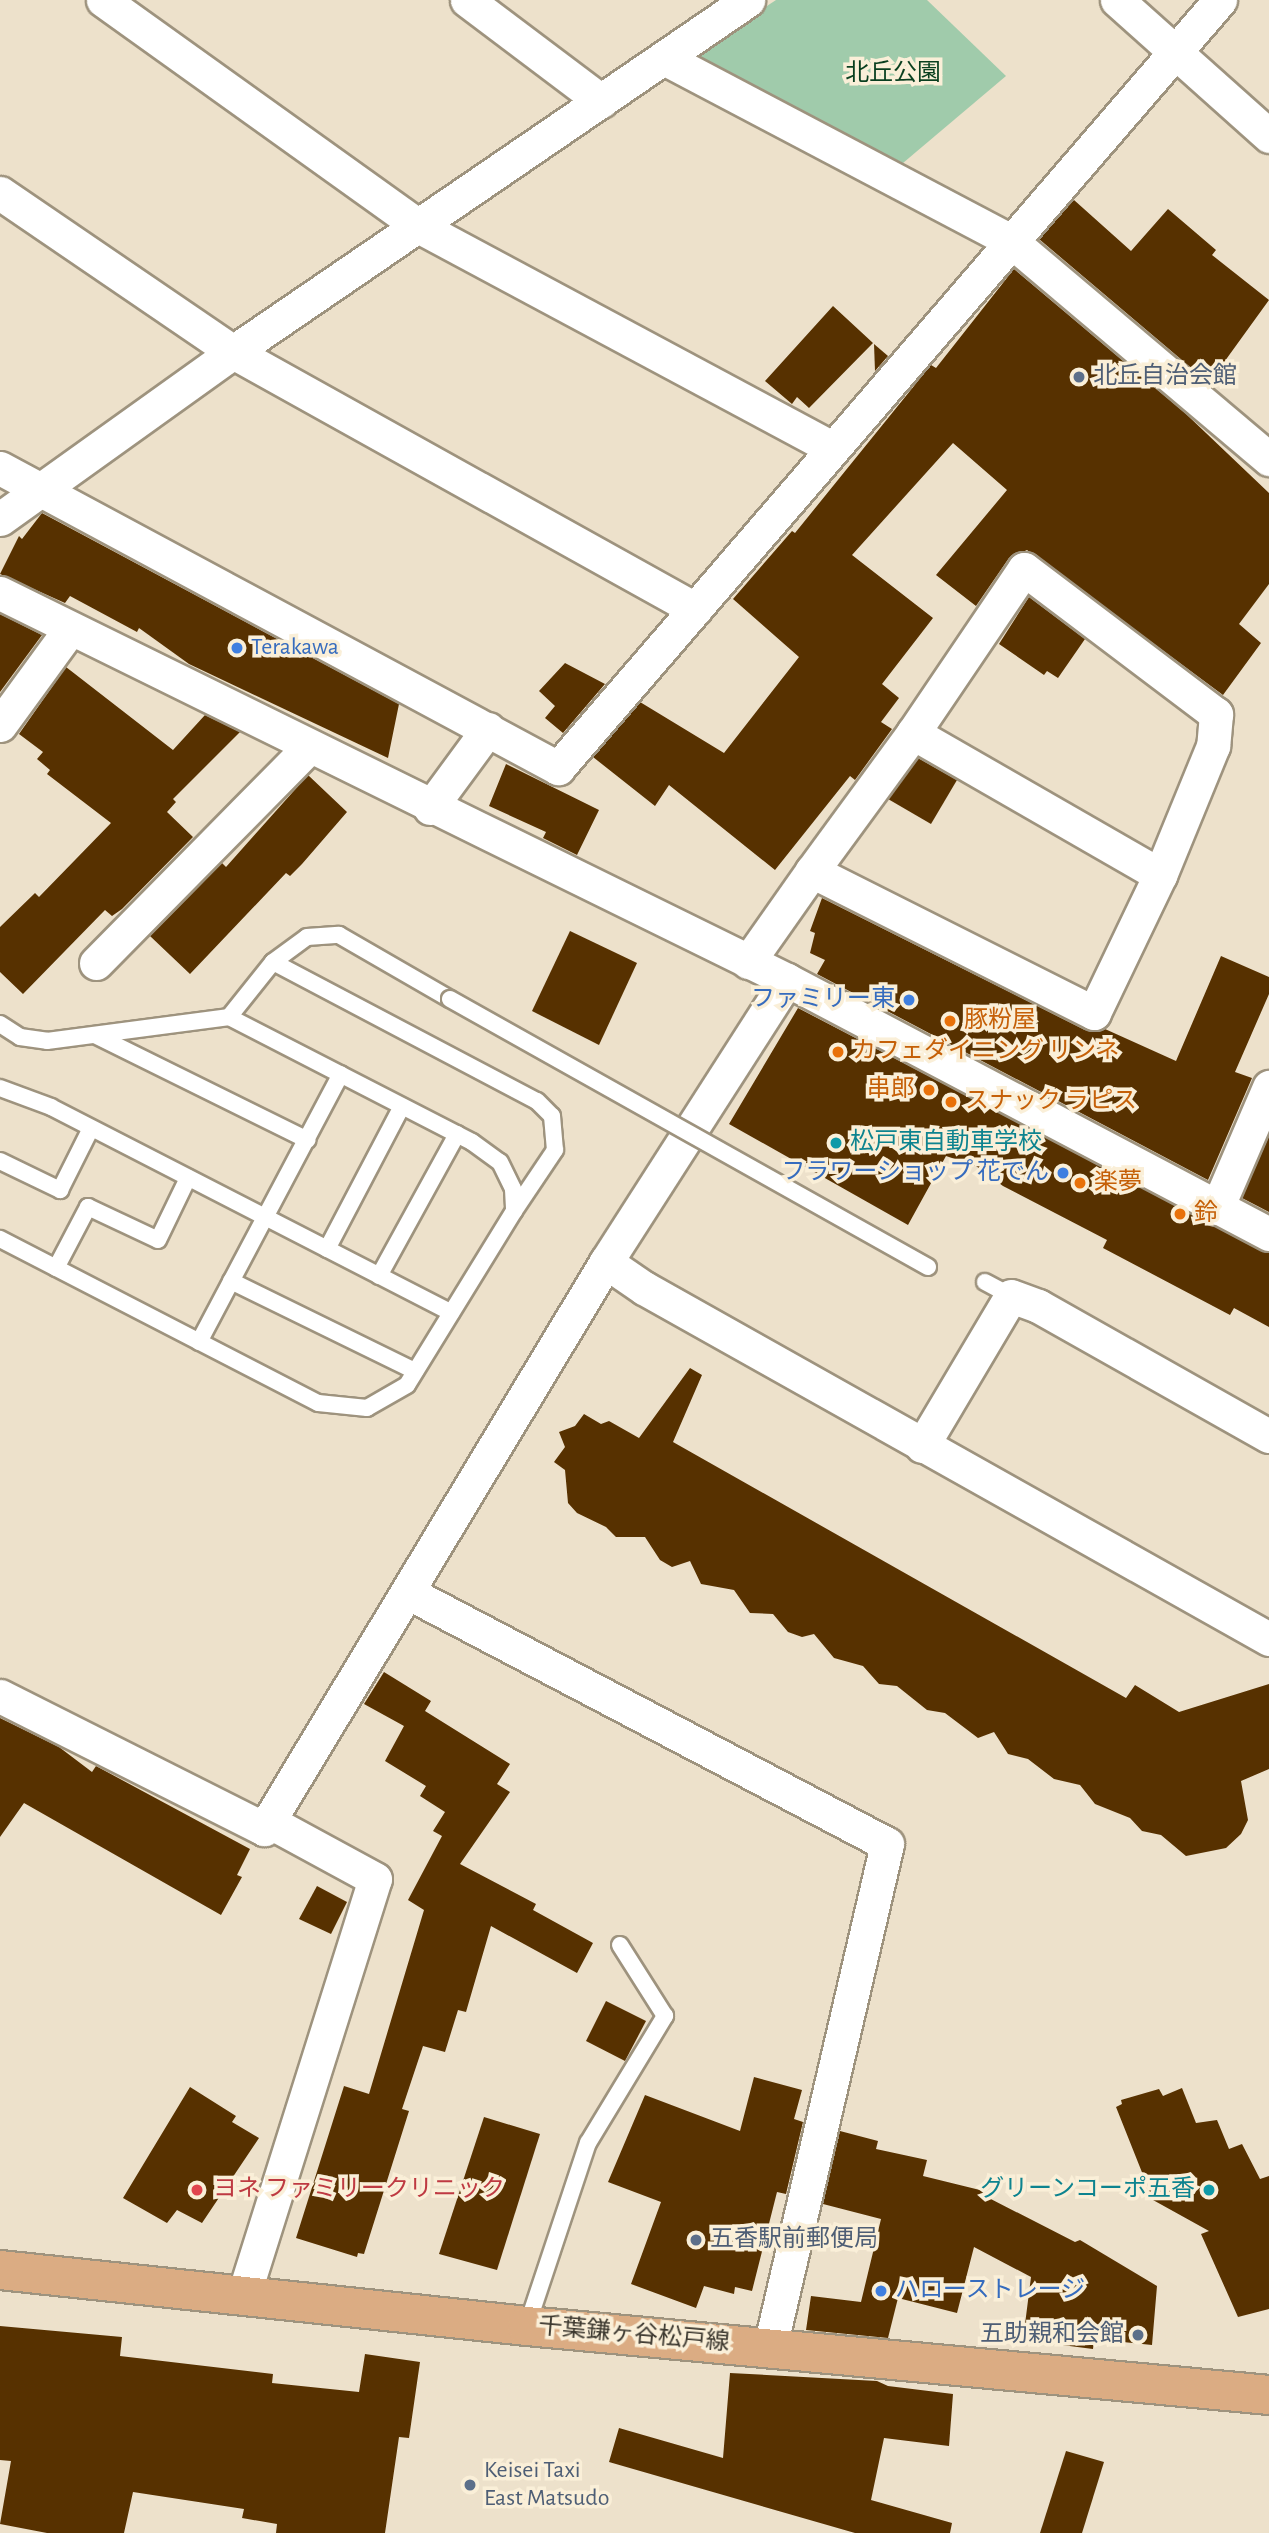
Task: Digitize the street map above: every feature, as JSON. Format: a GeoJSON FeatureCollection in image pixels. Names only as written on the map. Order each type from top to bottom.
{"type":"FeatureCollection","features":[{"type":"Feature","properties":{"kind":"main road","name":"千葉鎌ヶ谷松戸線"},"geometry":{"type":"LineString","coordinates":[[0,2270],[527,2326],[1269,2395]]}},
{"type":"Feature","properties":{"kind":"street"},"geometry":{"type":"LineString","coordinates":[[103,0],[420,227],[831,447]]}},
{"type":"Feature","properties":{"kind":"street"},"geometry":{"type":"LineString","coordinates":[[467,0],[601,100]]}},
{"type":"Feature","properties":{"kind":"street"},"geometry":{"type":"LineString","coordinates":[[0,519],[233,352],[420,227],[748,0]]}},
{"type":"Feature","properties":{"kind":"street"},"geometry":{"type":"LineString","coordinates":[[1117,0],[1269,136]]}},
{"type":"Feature","properties":{"kind":"street"},"geometry":{"type":"LineString","coordinates":[[0,468],[558,768],[831,447],[852,429],[1220,0]]}},
{"type":"Feature","properties":{"kind":"street"},"geometry":{"type":"LineString","coordinates":[[664,58],[1011,241],[1269,459]]}},
{"type":"Feature","properties":{"kind":"street"},"geometry":{"type":"LineString","coordinates":[[0,193],[233,352],[695,609]]}},
{"type":"Feature","properties":{"kind":"street"},"geometry":{"type":"LineString","coordinates":[[748,962],[813,871],[913,733],[1024,569],[1216,714],[1213,746],[1160,875],[1094,1013],[813,871]]}},
{"type":"Feature","properties":{"kind":"street"},"geometry":{"type":"LineString","coordinates":[[0,593],[430,808],[787,980],[1269,1234]]}},
{"type":"Feature","properties":{"kind":"street"},"geometry":{"type":"LineString","coordinates":[[0,725],[70,629]]}},
{"type":"Feature","properties":{"kind":"street"},"geometry":{"type":"LineString","coordinates":[[430,808],[488,729]]}},
{"type":"Feature","properties":{"kind":"street"},"geometry":{"type":"LineString","coordinates":[[913,733],[1160,875]]}},
{"type":"Feature","properties":{"kind":"street"},"geometry":{"type":"LineString","coordinates":[[96,963],[309,747]]}},
{"type":"Feature","properties":{"kind":"street"},"geometry":{"type":"LineString","coordinates":[[266,1825],[606,1262],[787,980]]}},
{"type":"Feature","properties":{"kind":"street"},"geometry":{"type":"LineString","coordinates":[[1217,1208],[1269,1087]]}},
{"type":"Feature","properties":{"kind":"street"},"geometry":{"type":"LineString","coordinates":[[606,1262],[644,1288],[1269,1639]]}},
{"type":"Feature","properties":{"kind":"street"},"geometry":{"type":"LineString","coordinates":[[922,1446],[998,1289],[1038,1306],[1269,1436]]}},
{"type":"Feature","properties":{"kind":"street"},"geometry":{"type":"LineString","coordinates":[[407,1592],[887,1844],[770,2347]]}},
{"type":"Feature","properties":{"kind":"street"},"geometry":{"type":"LineString","coordinates":[[0,1696],[375,1879],[244,2294]]}},
{"type":"Feature","properties":{"kind":"lane"},"geometry":{"type":"LineString","coordinates":[[229,1017],[273,962],[307,937],[338,935],[928,1267]]}},
{"type":"Feature","properties":{"kind":"lane"},"geometry":{"type":"LineString","coordinates":[[0,1239],[318,1403],[367,1408],[407,1384],[555,1150],[552,1116],[537,1101],[273,962]]}},
{"type":"Feature","properties":{"kind":"lane"},"geometry":{"type":"LineString","coordinates":[[0,1024],[20,1037],[47,1041],[229,1017],[457,1134],[500,1162],[513,1189],[514,1211]]}},
{"type":"Feature","properties":{"kind":"lane"},"geometry":{"type":"LineString","coordinates":[[95,1035],[307,1140]]}},
{"type":"Feature","properties":{"kind":"lane"},"geometry":{"type":"LineString","coordinates":[[199,1342],[341,1074]]}},
{"type":"Feature","properties":{"kind":"lane"},"geometry":{"type":"LineString","coordinates":[[0,1088],[92,1128],[451,1313]]}},
{"type":"Feature","properties":{"kind":"lane"},"geometry":{"type":"LineString","coordinates":[[327,1249],[402,1106]]}},
{"type":"Feature","properties":{"kind":"lane"},"geometry":{"type":"LineString","coordinates":[[0,1161],[60,1190],[92,1128]]}},
{"type":"Feature","properties":{"kind":"lane"},"geometry":{"type":"LineString","coordinates":[[379,1276],[457,1134]]}},
{"type":"Feature","properties":{"kind":"lane"},"geometry":{"type":"LineString","coordinates":[[56,1268],[88,1207],[158,1240],[188,1178]]}},
{"type":"Feature","properties":{"kind":"lane"},"geometry":{"type":"LineString","coordinates":[[231,1281],[415,1371]]}},
{"type":"Feature","properties":{"kind":"lane"},"geometry":{"type":"LineString","coordinates":[[527,2326],[588,2143],[665,2016],[620,1945]]}},
{"type":"Feature","properties":{"kind":"green space","name":"北丘公園"},"geometry":{"type":"Polygon","coordinates":[[[776,0],[927,0],[1006,76],[903,163],[703,61],[698,52],[776,0]]]}},
{"type":"Feature","properties":{"kind":"building"},"geometry":{"type":"Polygon","coordinates":[[[1074,200],[1131,251],[1168,209],[1216,250],[1212,255],[1269,300],[1209,383],[1039,239],[1074,200]]]}},
{"type":"Feature","properties":{"kind":"building"},"geometry":{"type":"Polygon","coordinates":[[[1014,269],[1185,413],[1269,493],[1269,584],[1239,624],[1261,643],[1223,695],[1027,550],[1009,558],[976,606],[936,575],[1007,490],[953,443],[852,555],[933,618],[882,684],[899,698],[881,722],[892,729],[855,780],[850,776],[775,870],[669,785],[655,806],[593,757],[640,702],[724,753],[799,657],[733,599],[792,531],[795,533],[931,365],[936,368],[1014,269]]]}},
{"type":"Feature","properties":{"kind":"building"},"geometry":{"type":"Polygon","coordinates":[[[833,306],[873,343],[809,408],[797,397],[792,404],[765,381],[833,306]]]}},
{"type":"Feature","properties":{"kind":"building"},"geometry":{"type":"Polygon","coordinates":[[[874,344],[888,356],[875,371],[874,344]]]}},
{"type":"Feature","properties":{"kind":"building"},"geometry":{"type":"Polygon","coordinates":[[[42,513],[399,704],[388,758],[189,664],[139,628],[137,632],[70,596],[65,603],[0,574],[19,536],[22,539],[42,513]]]}},
{"type":"Feature","properties":{"kind":"building"},"geometry":{"type":"Polygon","coordinates":[[[1029,597],[1085,639],[1058,678],[1047,671],[1044,675],[999,644],[1029,597]]]}},
{"type":"Feature","properties":{"kind":"building"},"geometry":{"type":"Polygon","coordinates":[[[0,614],[42,635],[0,692],[0,614]]]}},
{"type":"Feature","properties":{"kind":"building"},"geometry":{"type":"Polygon","coordinates":[[[565,663],[605,684],[563,733],[545,718],[555,706],[539,691],[565,663]]]}},
{"type":"Feature","properties":{"kind":"building"},"geometry":{"type":"Polygon","coordinates":[[[66,667],[173,750],[205,715],[240,732],[173,799],[176,802],[167,812],[193,837],[122,909],[112,916],[105,910],[23,994],[0,972],[0,927],[35,893],[39,897],[111,823],[47,774],[50,770],[37,759],[43,752],[19,734],[66,667]]]}},
{"type":"Feature","properties":{"kind":"building"},"geometry":{"type":"Polygon","coordinates":[[[918,758],[957,780],[931,824],[888,799],[918,758]]]}},
{"type":"Feature","properties":{"kind":"building"},"geometry":{"type":"Polygon","coordinates":[[[506,764],[599,810],[577,855],[543,838],[546,832],[489,806],[506,764]]]}},
{"type":"Feature","properties":{"kind":"building"},"geometry":{"type":"Polygon","coordinates":[[[308,775],[347,812],[302,864],[290,876],[286,873],[190,974],[150,936],[222,863],[226,867],[308,775]]]}},
{"type":"Feature","properties":{"kind":"building"},"geometry":{"type":"Polygon","coordinates":[[[822,898],[1085,1030],[1105,1029],[1176,1061],[1221,956],[1269,977],[1269,994],[1235,1072],[1252,1078],[1208,1180],[817,974],[825,960],[810,953],[815,933],[810,931],[822,898]]]}},
{"type":"Feature","properties":{"kind":"building"},"geometry":{"type":"Polygon","coordinates":[[[570,931],[637,963],[599,1045],[532,1011],[570,931]]]}},
{"type":"Feature","properties":{"kind":"building"},"geometry":{"type":"Polygon","coordinates":[[[798,1008],[1269,1253],[1269,1327],[1234,1308],[1230,1315],[1103,1248],[1107,1240],[1003,1186],[976,1166],[946,1156],[908,1225],[729,1124],[798,1008]]]}},
{"type":"Feature","properties":{"kind":"building"},"geometry":{"type":"Polygon","coordinates":[[[1269,1136],[1269,1212],[1242,1198],[1269,1136]]]}},
{"type":"Feature","properties":{"kind":"building"},"geometry":{"type":"Polygon","coordinates":[[[690,1368],[702,1375],[673,1442],[1126,1698],[1135,1685],[1179,1712],[1269,1684],[1269,1769],[1241,1781],[1248,1820],[1241,1834],[1226,1848],[1186,1856],[1161,1835],[1142,1831],[1130,1818],[1095,1804],[1080,1785],[1054,1779],[1028,1759],[1008,1754],[994,1732],[978,1738],[945,1713],[927,1710],[897,1686],[879,1684],[863,1666],[834,1658],[814,1634],[802,1637],[788,1632],[773,1614],[750,1613],[734,1590],[701,1584],[690,1561],[672,1567],[660,1560],[645,1537],[616,1537],[606,1527],[577,1513],[568,1503],[565,1470],[554,1462],[565,1447],[559,1432],[575,1426],[584,1414],[601,1424],[609,1421],[639,1438],[690,1368]]]}},
{"type":"Feature","properties":{"kind":"building"},"geometry":{"type":"Polygon","coordinates":[[[384,1672],[431,1701],[425,1711],[510,1764],[497,1784],[510,1792],[460,1864],[536,1904],[533,1910],[593,1943],[577,1973],[491,1926],[466,2012],[458,2010],[445,2052],[423,2046],[402,2109],[409,2111],[364,2254],[358,2253],[357,2257],[296,2238],[344,2086],[369,2094],[424,1910],[408,1900],[442,1836],[433,1831],[445,1812],[420,1796],[426,1786],[385,1761],[404,1726],[364,1704],[384,1672]]]}},
{"type":"Feature","properties":{"kind":"building"},"geometry":{"type":"Polygon","coordinates":[[[0,1718],[59,1747],[92,1772],[96,1766],[250,1849],[237,1875],[242,1877],[221,1915],[24,1803],[0,1837],[0,1718]]]}},
{"type":"Feature","properties":{"kind":"building"},"geometry":{"type":"Polygon","coordinates":[[[317,1886],[347,1902],[331,1934],[299,1919],[317,1886]]]}},
{"type":"Feature","properties":{"kind":"building"},"geometry":{"type":"Polygon","coordinates":[[[606,2001],[646,2021],[625,2061],[586,2041],[606,2001]]]}},
{"type":"Feature","properties":{"kind":"building"},"geometry":{"type":"Polygon","coordinates":[[[754,2077],[802,2090],[794,2119],[803,2122],[786,2194],[777,2192],[752,2291],[735,2287],[734,2294],[704,2286],[696,2308],[631,2284],[661,2202],[608,2182],[645,2095],[740,2131],[754,2077]]]}},
{"type":"Feature","properties":{"kind":"building"},"geometry":{"type":"Polygon","coordinates":[[[190,2087],[236,2116],[232,2122],[259,2138],[202,2223],[177,2210],[167,2223],[123,2198],[190,2087]]]}},
{"type":"Feature","properties":{"kind":"building","name":"グリーンコーポ五香"},"geometry":{"type":"Polygon","coordinates":[[[1182,2088],[1196,2123],[1217,2120],[1229,2149],[1242,2144],[1260,2179],[1269,2176],[1269,2309],[1238,2317],[1201,2234],[1209,2231],[1153,2200],[1116,2107],[1122,2104],[1121,2100],[1159,2089],[1163,2096],[1182,2088]]]}},
{"type":"Feature","properties":{"kind":"building"},"geometry":{"type":"Polygon","coordinates":[[[484,2117],[540,2134],[497,2270],[439,2254],[484,2117]]]}},
{"type":"Feature","properties":{"kind":"building"},"geometry":{"type":"Polygon","coordinates":[[[840,2131],[878,2141],[876,2149],[927,2160],[923,2176],[984,2191],[983,2195],[1075,2242],[1080,2240],[1157,2286],[1152,2345],[1094,2339],[1093,2349],[1023,2340],[1031,2277],[974,2247],[957,2313],[898,2298],[888,2338],[806,2330],[811,2296],[861,2302],[881,2219],[823,2204],[840,2131]]]}},
{"type":"Feature","properties":{"kind":"building"},"geometry":{"type":"Polygon","coordinates":[[[0,2326],[122,2337],[120,2356],[273,2374],[272,2383],[359,2392],[365,2354],[420,2362],[409,2438],[399,2437],[385,2533],[276,2533],[277,2524],[242,2518],[244,2509],[133,2492],[124,2533],[47,2533],[0,2524],[11,2461],[0,2460],[0,2326]]]}},
{"type":"Feature","properties":{"kind":"building"},"geometry":{"type":"Polygon","coordinates":[[[730,2373],[877,2381],[888,2386],[953,2394],[949,2446],[884,2438],[871,2500],[952,2523],[950,2533],[855,2533],[609,2462],[619,2428],[723,2458],[730,2373]]]}},
{"type":"Feature","properties":{"kind":"building"},"geometry":{"type":"Polygon","coordinates":[[[1066,2451],[1104,2462],[1082,2533],[1040,2533],[1066,2451]]]}},
{"type":"Feature","properties":{"kind":"place","name":"北丘自治会館"},"geometry":{"type":"Point","coordinates":[1079,377]}},
{"type":"Feature","properties":{"kind":"place","name":"Terakawa"},"geometry":{"type":"Point","coordinates":[237,648]}},
{"type":"Feature","properties":{"kind":"place","name":"ファミリー東"},"geometry":{"type":"Point","coordinates":[909,1000]}},
{"type":"Feature","properties":{"kind":"place","name":"豚粉屋"},"geometry":{"type":"Point","coordinates":[950,1021]}},
{"type":"Feature","properties":{"kind":"place","name":"カフェダイニング リンネ"},"geometry":{"type":"Point","coordinates":[838,1052]}},
{"type":"Feature","properties":{"kind":"place","name":"串郎"},"geometry":{"type":"Point","coordinates":[929,1090]}},
{"type":"Feature","properties":{"kind":"place","name":"スナック ラピス"},"geometry":{"type":"Point","coordinates":[951,1102]}},
{"type":"Feature","properties":{"kind":"place","name":"松戸東自動車学校"},"geometry":{"type":"Point","coordinates":[836,1143]}},
{"type":"Feature","properties":{"kind":"place","name":"フラワーショップ 花でん"},"geometry":{"type":"Point","coordinates":[1063,1173]}},
{"type":"Feature","properties":{"kind":"place","name":"楽夢"},"geometry":{"type":"Point","coordinates":[1080,1183]}},
{"type":"Feature","properties":{"kind":"place","name":"鈴"},"geometry":{"type":"Point","coordinates":[1180,1214]}},
{"type":"Feature","properties":{"kind":"place","name":"ヨネ ファミリークリニック"},"geometry":{"type":"Point","coordinates":[197,2190]}},
{"type":"Feature","properties":{"kind":"place","name":"グリーンコーポ五香"},"geometry":{"type":"Point","coordinates":[1209,2190]}},
{"type":"Feature","properties":{"kind":"place","name":"五香駅前郵便局"},"geometry":{"type":"Point","coordinates":[696,2240]}},
{"type":"Feature","properties":{"kind":"place","name":"ハローストレージ"},"geometry":{"type":"Point","coordinates":[881,2291]}},
{"type":"Feature","properties":{"kind":"place","name":"五助親和会館"},"geometry":{"type":"Point","coordinates":[1138,2335]}},
{"type":"Feature","properties":{"kind":"place","name":"Keisei Taxi East Matsudo"},"geometry":{"type":"Point","coordinates":[470,2485]}}]}
